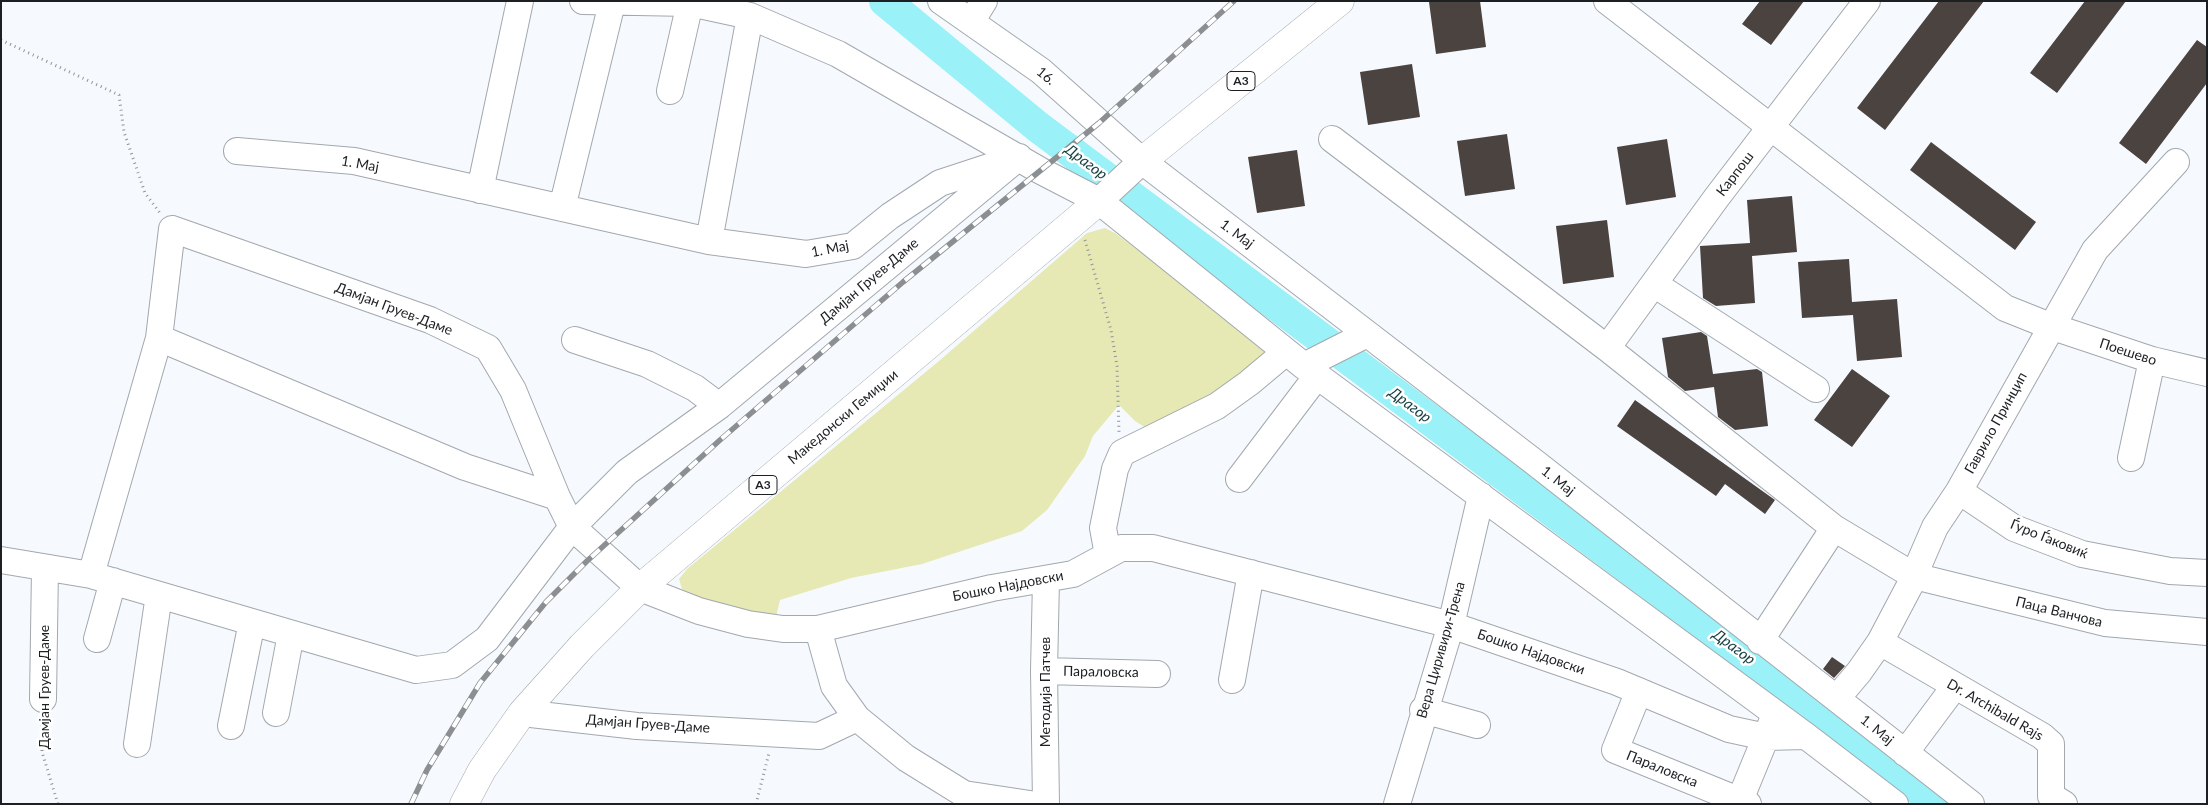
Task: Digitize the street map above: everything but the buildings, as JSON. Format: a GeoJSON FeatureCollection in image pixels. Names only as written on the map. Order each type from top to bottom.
{"type":"FeatureCollection","features":[{"type":"Feature","properties":{"kind":"main road","name":"A3"},"geometry":{"type":"LineString","coordinates":[[1142,161],[1340,1]]}},
{"type":"Feature","properties":{"kind":"main road","name":"Македонски Гемиџии"},"geometry":{"type":"LineString","coordinates":[[464,804],[482,770],[522,713],[582,646],[640,588],[1089,209]]}},
{"type":"Feature","properties":{"kind":"street"},"geometry":{"type":"LineString","coordinates":[[480,190],[520,1]]}},
{"type":"Feature","properties":{"kind":"street"},"geometry":{"type":"LineString","coordinates":[[582,1],[690,4],[750,16],[838,54],[1018,157],[1306,363],[1481,496],[1895,804]]}},
{"type":"Feature","properties":{"kind":"street","name":"16."},"geometry":{"type":"LineString","coordinates":[[941,1],[978,12],[1142,161]]}},
{"type":"Feature","properties":{"kind":"street","name":"Поешево"},"geometry":{"type":"LineString","coordinates":[[1607,1],[2005,308],[2050,326],[2152,360],[2207,374]]}},
{"type":"Feature","properties":{"kind":"street","name":"Карпош"},"geometry":{"type":"LineString","coordinates":[[1607,348],[1866,1]]}},
{"type":"Feature","properties":{"kind":"street"},"geometry":{"type":"LineString","coordinates":[[562,208],[612,3]]}},
{"type":"Feature","properties":{"kind":"street"},"geometry":{"type":"LineString","coordinates":[[670,91],[690,4]]}},
{"type":"Feature","properties":{"kind":"street"},"geometry":{"type":"LineString","coordinates":[[709,241],[750,16]]}},
{"type":"Feature","properties":{"kind":"street","name":"Паца Ванчова"},"geometry":{"type":"LineString","coordinates":[[1332,139],[1607,348],[1834,528],[1914,576],[2104,624],[2207,632]]}},
{"type":"Feature","properties":{"kind":"street","name":"1. Мај"},"geometry":{"type":"LineString","coordinates":[[237,151],[354,161],[709,241],[806,254],[853,246],[890,216],[940,183],[1018,157]]}},
{"type":"Feature","properties":{"kind":"street","name":"Дамјан Груев-Даме"},"geometry":{"type":"LineString","coordinates":[[1,560],[102,578],[416,670],[452,665],[487,639],[572,527],[627,472],[719,406],[1018,157]]}},
{"type":"Feature","properties":{"kind":"street","name":"1. Мај"},"geometry":{"type":"LineString","coordinates":[[1142,161],[1362,337],[1541,467],[1760,641],[1837,698],[1971,804]]}},
{"type":"Feature","properties":{"kind":"street","name":"A3"},"geometry":{"type":"LineString","coordinates":[[1089,209],[1142,161]]}},
{"type":"Feature","properties":{"kind":"street","name":"Гаврило Принцип"},"geometry":{"type":"LineString","coordinates":[[1837,698],[1859,672],[1880,642],[1914,576],[1935,526],[1959,491],[2050,326],[2095,250],[2176,162]]}},
{"type":"Feature","properties":{"kind":"street"},"geometry":{"type":"LineString","coordinates":[[97,639],[102,578],[159,338],[172,229]]}},
{"type":"Feature","properties":{"kind":"street","name":"Дамјан Груев-Даме"},"geometry":{"type":"LineString","coordinates":[[172,229],[430,320],[488,348],[513,390],[557,497],[572,527],[640,588],[699,611],[731,620],[783,629],[818,629]]}},
{"type":"Feature","properties":{"kind":"street"},"geometry":{"type":"LineString","coordinates":[[1654,284],[1816,389]]}},
{"type":"Feature","properties":{"kind":"street"},"geometry":{"type":"LineString","coordinates":[[1108,555],[1103,528],[1119,457],[1127,450],[1217,406],[1250,383],[1306,363],[1362,337]]}},
{"type":"Feature","properties":{"kind":"street"},"geometry":{"type":"LineString","coordinates":[[159,338],[465,467],[557,497]]}},
{"type":"Feature","properties":{"kind":"street"},"geometry":{"type":"LineString","coordinates":[[575,340],[647,364],[695,388],[719,406]]}},
{"type":"Feature","properties":{"kind":"street"},"geometry":{"type":"LineString","coordinates":[[2131,458],[2152,360]]}},
{"type":"Feature","properties":{"kind":"street"},"geometry":{"type":"LineString","coordinates":[[1239,479],[1306,363]]}},
{"type":"Feature","properties":{"kind":"street","name":"Ѓуро Ѓаковиќ"},"geometry":{"type":"LineString","coordinates":[[1959,491],[2014,528],[2082,554],[2170,572],[2207,573]]}},
{"type":"Feature","properties":{"kind":"street","name":"Вера Циривири-Трена"},"geometry":{"type":"LineString","coordinates":[[1397,804],[1423,710],[1451,625],[1481,496]]}},
{"type":"Feature","properties":{"kind":"street"},"geometry":{"type":"LineString","coordinates":[[1760,641],[1834,528]]}},
{"type":"Feature","properties":{"kind":"street","name":"Бошко Најдовски"},"geometry":{"type":"LineString","coordinates":[[818,629],[992,588],[1073,574],[1122,548],[1153,548],[1451,625],[1639,691],[1730,729],[1766,737],[1806,736]]}},
{"type":"Feature","properties":{"kind":"street","name":"Дамјан Груев-Даме"},"geometry":{"type":"LineString","coordinates":[[43,699],[45,568]]}},
{"type":"Feature","properties":{"kind":"street"},"geometry":{"type":"LineString","coordinates":[[1232,680],[1252,573]]}},
{"type":"Feature","properties":{"kind":"street","name":"Методија Патчев"},"geometry":{"type":"LineString","coordinates":[[1046,580],[1044,671],[1046,804]]}},
{"type":"Feature","properties":{"kind":"street"},"geometry":{"type":"LineString","coordinates":[[137,744],[159,595]]}},
{"type":"Feature","properties":{"kind":"street"},"geometry":{"type":"LineString","coordinates":[[231,726],[252,622]]}},
{"type":"Feature","properties":{"kind":"street"},"geometry":{"type":"LineString","coordinates":[[818,629],[834,686],[858,718],[906,758],[969,799],[1030,804]]}},
{"type":"Feature","properties":{"kind":"street"},"geometry":{"type":"LineString","coordinates":[[276,713],[291,634]]}},
{"type":"Feature","properties":{"kind":"street","name":"Dr. Archibald Rajs"},"geometry":{"type":"LineString","coordinates":[[1880,642],[2042,736],[2051,744],[2054,801]]}},
{"type":"Feature","properties":{"kind":"street","name":"Параловска"},"geometry":{"type":"LineString","coordinates":[[1044,671],[1157,674]]}},
{"type":"Feature","properties":{"kind":"street"},"geometry":{"type":"LineString","coordinates":[[1905,753],[1955,686]]}},
{"type":"Feature","properties":{"kind":"street","name":"Параловска"},"geometry":{"type":"LineString","coordinates":[[1639,691],[1615,750],[1744,802],[1775,713]]}},
{"type":"Feature","properties":{"kind":"street"},"geometry":{"type":"LineString","coordinates":[[1423,710],[1477,725]]}},
{"type":"Feature","properties":{"kind":"street","name":"Дамјан Груев-Даме"},"geometry":{"type":"LineString","coordinates":[[522,713],[637,726],[819,736],[858,718]]}},
{"type":"Feature","properties":{"kind":"path"},"geometry":{"type":"LineString","coordinates":[[1,40],[119,95],[124,132],[146,193],[172,229]]}},
{"type":"Feature","properties":{"kind":"path"},"geometry":{"type":"LineString","coordinates":[[1089,209],[1111,330],[1119,405],[1119,457]]}},
{"type":"Feature","properties":{"kind":"path","name":"Дамјан Груев-Даме"},"geometry":{"type":"LineString","coordinates":[[43,699],[42,752],[58,804]]}},
{"type":"Feature","properties":{"kind":"path"},"geometry":{"type":"LineString","coordinates":[[756,804],[774,733]]}},
{"type":"Feature","properties":{"kind":"green space"},"geometry":{"type":"Polygon","coordinates":[[[1105,228],[1115,233],[1267,344],[1269,349],[1244,379],[1146,428],[1135,421],[1119,405],[1093,436],[1085,456],[1047,510],[1022,531],[922,564],[851,578],[780,600],[776,617],[733,609],[690,594],[682,589],[679,579],[687,569],[939,361],[1087,233],[1105,228]]]}},
{"type":"Feature","properties":{"kind":"waterway","name":"Драгор"},"geometry":{"type":"LineString","coordinates":[[885,1],[1038,127],[1741,652],[1938,804]]}},
{"type":"Feature","properties":{"kind":"railway"},"geometry":{"type":"LineString","coordinates":[[411,804],[427,770],[480,683],[546,602],[587,561],[720,440],[903,282],[1099,123],[1234,1]]}}]}
